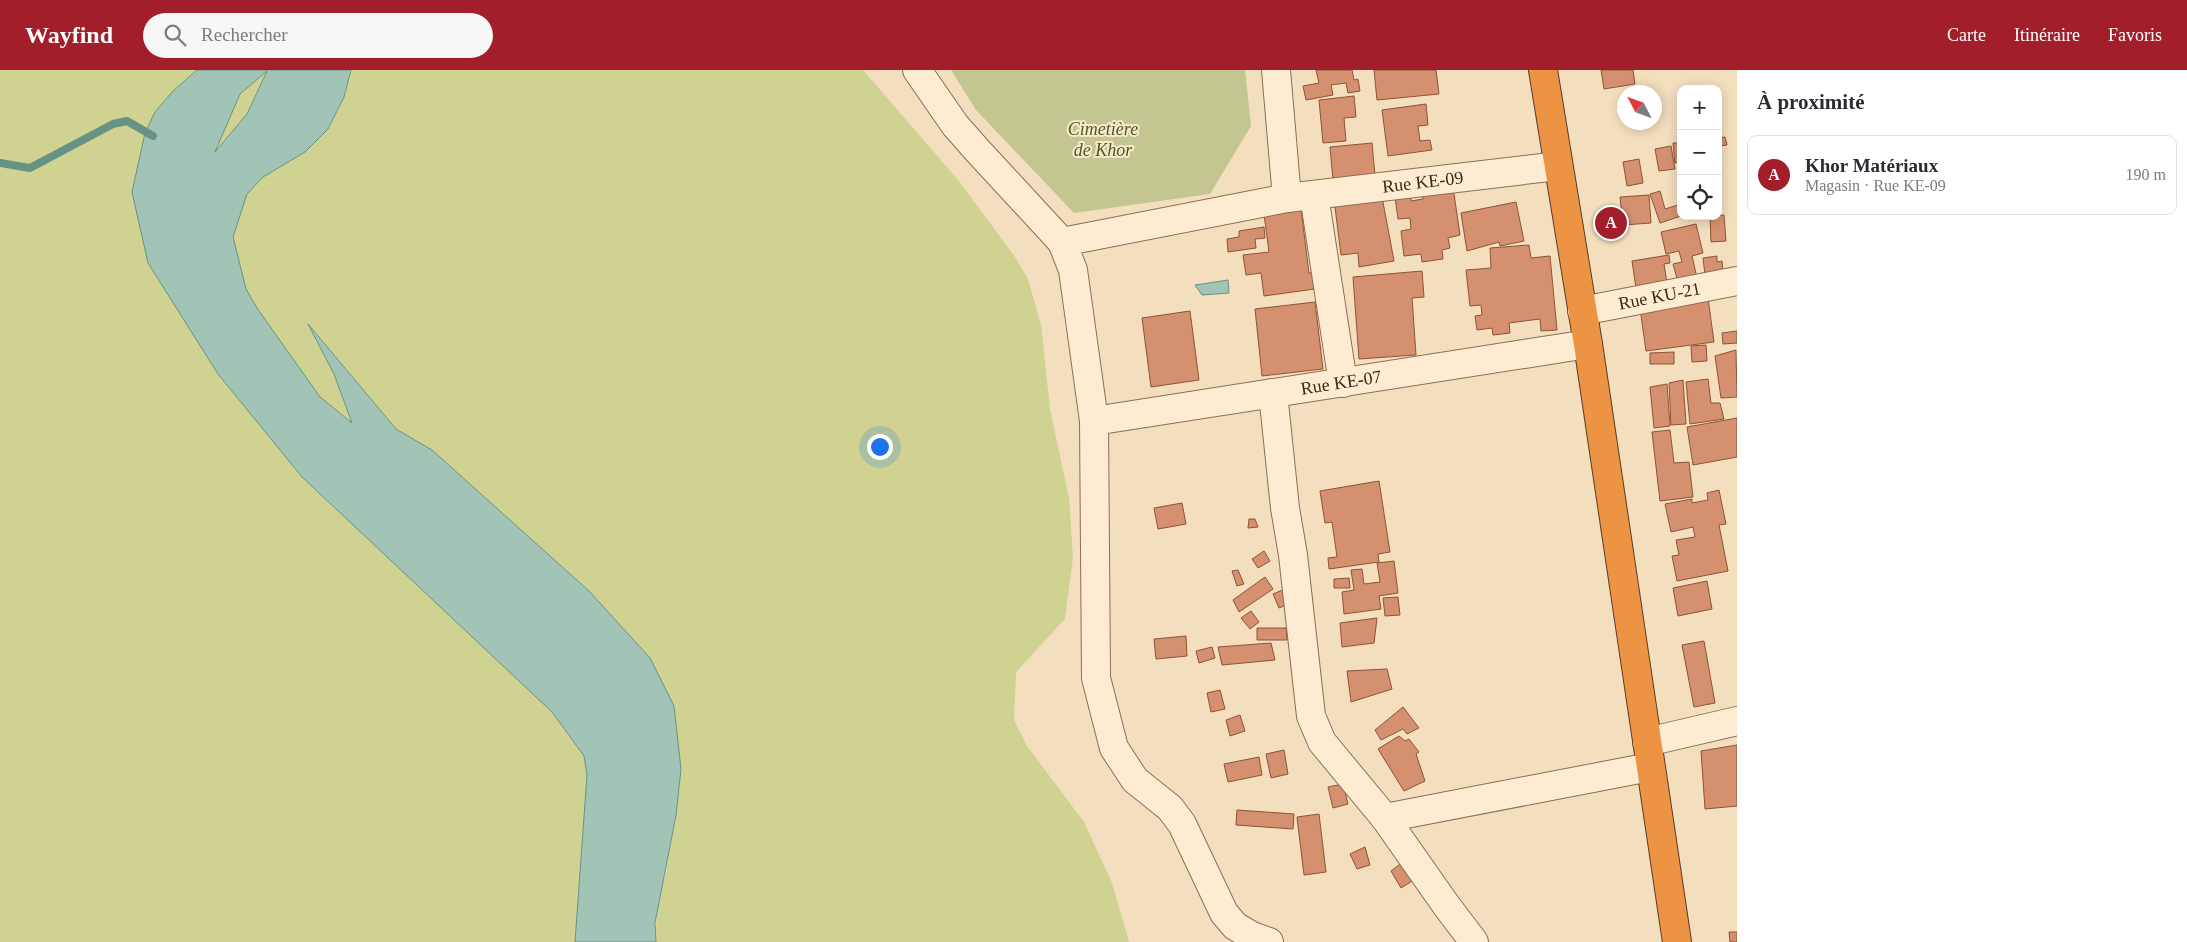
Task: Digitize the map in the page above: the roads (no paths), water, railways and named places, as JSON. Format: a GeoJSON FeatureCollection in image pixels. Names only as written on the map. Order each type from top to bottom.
{"type":"FeatureCollection","features":[{"type":"Feature","properties":{"kind":"highway"},"geometry":{"type":"LineString","coordinates":[[1544,70],[1588,344],[1677,942]]}},
{"type":"Feature","properties":{"kind":"street"},"geometry":{"type":"LineString","coordinates":[[917,70],[955,125],[1062,242],[1073,270],[1094,421],[1096,678],[1114,748],[1135,780],[1170,808],[1182,824],[1224,913],[1235,926],[1252,936],[1269,942]]}},
{"type":"Feature","properties":{"kind":"street"},"geometry":{"type":"LineString","coordinates":[[1276,70],[1300,197],[1343,383]]}},
{"type":"Feature","properties":{"kind":"street","name":"Rue KE-09"},"geometry":{"type":"LineString","coordinates":[[1062,242],[1300,197],[1558,166]]}},
{"type":"Feature","properties":{"kind":"street","name":"Rue KU-21"},"geometry":{"type":"LineString","coordinates":[[1582,311],[1737,281]]}},
{"type":"Feature","properties":{"kind":"street","name":"Rue KE-07"},"geometry":{"type":"LineString","coordinates":[[1094,421],[1588,344]]}},
{"type":"Feature","properties":{"kind":"street"},"geometry":{"type":"LineString","coordinates":[[1273,393],[1285,508],[1292,548],[1311,716],[1322,742],[1385,818],[1441,899],[1474,942]]}},
{"type":"Feature","properties":{"kind":"street"},"geometry":{"type":"LineString","coordinates":[[1385,818],[1649,754],[1737,721]]}},
{"type":"Feature","properties":{"kind":"waterway"},"geometry":{"type":"LineString","coordinates":[[0,163],[30,168],[113,124],[127,121],[153,136]]}},
{"type":"Feature","properties":{"kind":"place","name":"Khor Matériaux"},"geometry":{"type":"Point","coordinates":[1611,223]}},
{"type":"Feature","properties":{"kind":"park label","name":"Cimetière de Khor"},"geometry":{"type":"Point","coordinates":[1103,139]}}]}
